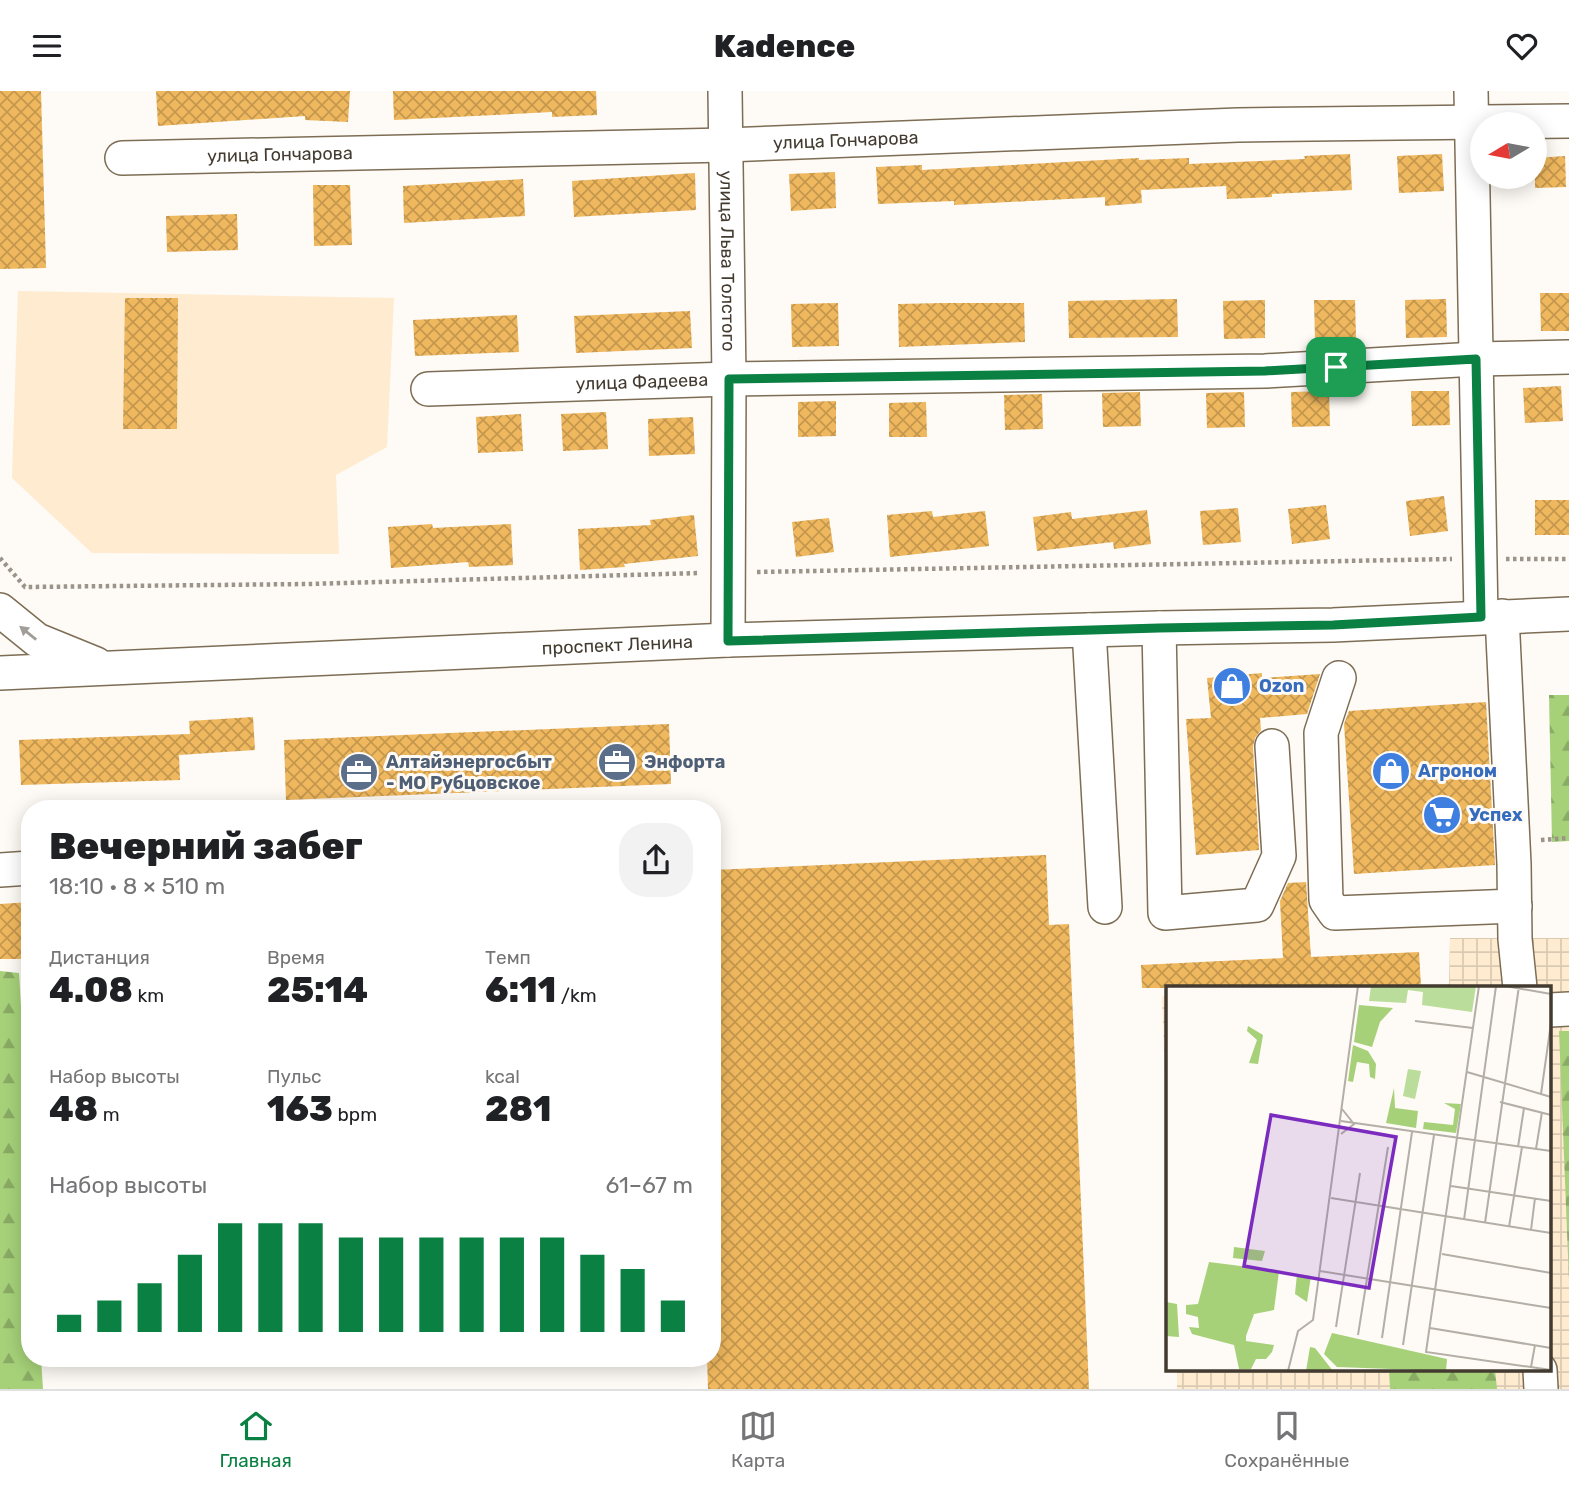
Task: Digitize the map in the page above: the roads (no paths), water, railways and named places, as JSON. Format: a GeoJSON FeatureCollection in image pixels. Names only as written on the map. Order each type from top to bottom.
{"type":"FeatureCollection","features":[{"type":"Feature","properties":{"kind":"street","name":"улица Льва Толстого"},"geometry":{"type":"LineString","coordinates":[[725,91],[729,379],[728,641]]}},
{"type":"Feature","properties":{"kind":"street","name":"улица Гончарова"},"geometry":{"type":"LineString","coordinates":[[122,158],[726,145],[1238,125],[1472,107],[1569,121]]}},
{"type":"Feature","properties":{"kind":"street"},"geometry":{"type":"LineString","coordinates":[[1472,107],[1480,559],[1491,617],[1520,986]]}},
{"type":"Feature","properties":{"kind":"street","name":"улица Фадеева"},"geometry":{"type":"LineString","coordinates":[[428,389],[729,379],[1265,371],[1476,359],[1569,357]]}},
{"type":"Feature","properties":{"kind":"street"},"geometry":{"type":"LineString","coordinates":[[0,610],[37,640],[104,668]]}},
{"type":"Feature","properties":{"kind":"street","name":"проспект Ленина"},"geometry":{"type":"LineString","coordinates":[[0,673],[728,641],[1333,625],[1569,614]]}},
{"type":"Feature","properties":{"kind":"street"},"geometry":{"type":"LineString","coordinates":[[1159,628],[1165,913],[1257,905],[1279,856],[1272,746]]}},
{"type":"Feature","properties":{"kind":"street"},"geometry":{"type":"LineString","coordinates":[[1090,630],[1105,907]]}},
{"type":"Feature","properties":{"kind":"street"},"geometry":{"type":"LineString","coordinates":[[1339,678],[1321,733],[1326,900],[1335,913],[1515,906]]}},
{"type":"Feature","properties":{"kind":"street"},"geometry":{"type":"LineString","coordinates":[[0,870],[21,869]]}},
{"type":"Feature","properties":{"kind":"street"},"geometry":{"type":"LineString","coordinates":[[1540,1371],[1541,1389]]}},
{"type":"Feature","properties":{"kind":"place","name":"Ozon"},"geometry":{"type":"Point","coordinates":[1232,686]}},
{"type":"Feature","properties":{"kind":"place","name":"Энфорта"},"geometry":{"type":"Point","coordinates":[617,762]}},
{"type":"Feature","properties":{"kind":"place","name":"Агроном"},"geometry":{"type":"Point","coordinates":[1391,771]}},
{"type":"Feature","properties":{"kind":"place","name":"Алтайэнергосбыт - МО Рубцовское"},"geometry":{"type":"Point","coordinates":[359,772]}},
{"type":"Feature","properties":{"kind":"place","name":"Успех"},"geometry":{"type":"Point","coordinates":[1442,815]}}]}
